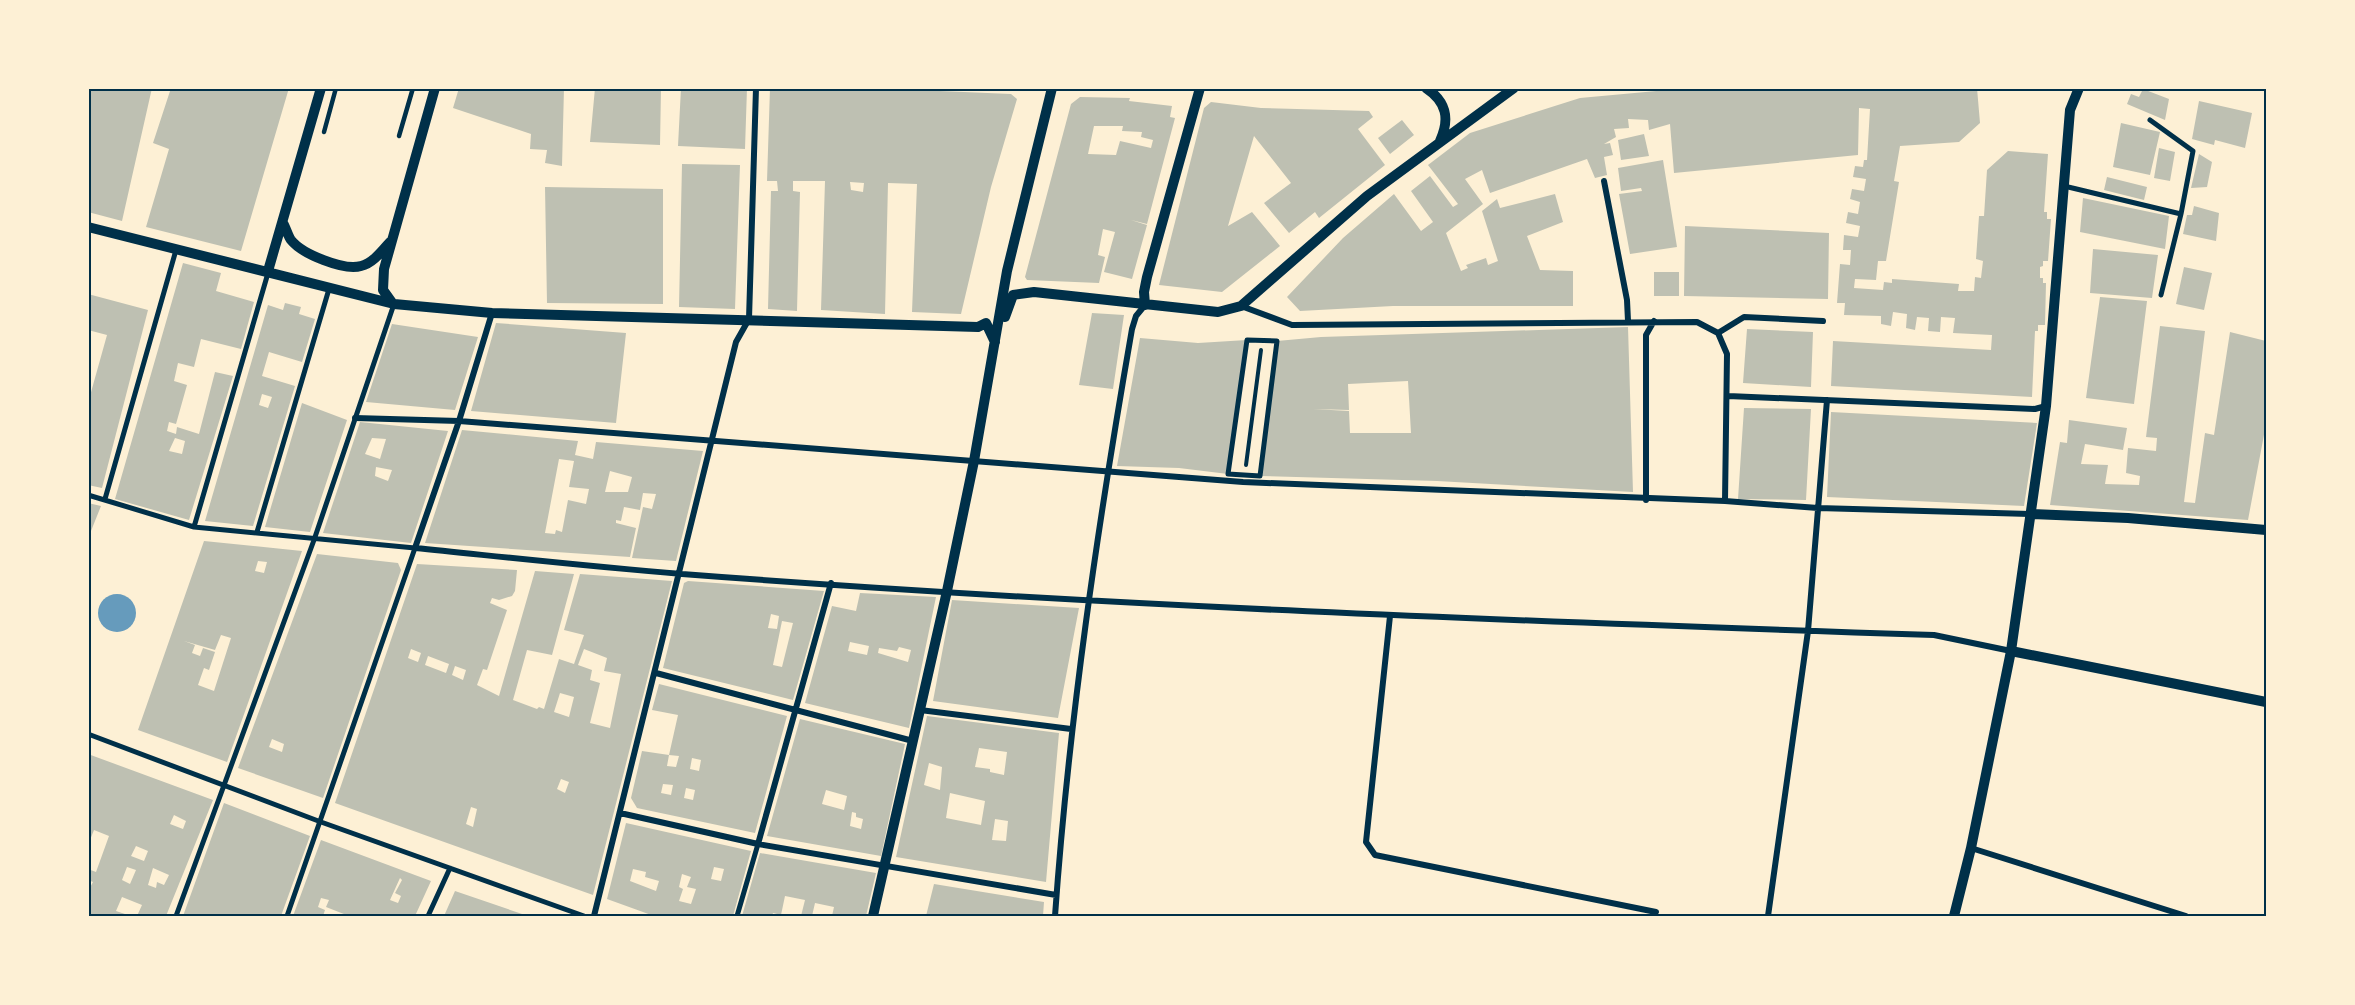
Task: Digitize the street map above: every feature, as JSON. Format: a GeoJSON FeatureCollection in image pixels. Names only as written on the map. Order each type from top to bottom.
{"type":"FeatureCollection","features":[{"type":"Feature","properties":{"kind":"street"},"geometry":{"type":"LineString","coordinates":[[194,527],[321,88]]}},
{"type":"Feature","properties":{"kind":"street"},"geometry":{"type":"LineString","coordinates":[[394,304],[383,290],[382,281],[390,242],[435,88]]}},
{"type":"Feature","properties":{"kind":"street"},"geometry":{"type":"LineString","coordinates":[[594,916],[681,574],[736,342],[749,319],[756,88]]}},
{"type":"Feature","properties":{"kind":"street"},"geometry":{"type":"LineString","coordinates":[[873,916],[947,591],[974,461],[1007,272],[1052,88]]}},
{"type":"Feature","properties":{"kind":"street"},"geometry":{"type":"LineString","coordinates":[[1054,916],[1071,729],[1088,599],[1132,329],[1136,316],[1145,305],[1144,292],[1147,277],[1200,88]]}},
{"type":"Feature","properties":{"kind":"street"},"geometry":{"type":"LineString","coordinates":[[1426,88],[1442,102],[1447,117],[1439,143]]}},
{"type":"Feature","properties":{"kind":"street"},"geometry":{"type":"LineString","coordinates":[[995,342],[1013,295],[1034,292],[1218,312],[1240,306],[1367,196],[1514,88]]}},
{"type":"Feature","properties":{"kind":"street"},"geometry":{"type":"LineString","coordinates":[[1954,916],[1971,848],[2011,651],[2046,406],[2070,110],[2079,88]]}},
{"type":"Feature","properties":{"kind":"street"},"geometry":{"type":"LineString","coordinates":[[2150,120],[2193,152],[2181,214],[2161,295]]}},
{"type":"Feature","properties":{"kind":"street"},"geometry":{"type":"LineString","coordinates":[[1604,181],[1627,300],[1628,321]]}},
{"type":"Feature","properties":{"kind":"street"},"geometry":{"type":"LineString","coordinates":[[2064,186],[2181,214]]}},
{"type":"Feature","properties":{"kind":"street"},"geometry":{"type":"LineString","coordinates":[[283,223],[291,240],[307,253],[348,267],[361,266],[372,261],[390,242]]}},
{"type":"Feature","properties":{"kind":"street"},"geometry":{"type":"LineString","coordinates":[[88,227],[394,304],[492,313],[978,327],[986,323],[995,342]]}},
{"type":"Feature","properties":{"kind":"street"},"geometry":{"type":"LineString","coordinates":[[105,499],[176,250]]}},
{"type":"Feature","properties":{"kind":"street"},"geometry":{"type":"LineString","coordinates":[[257,532],[329,289]]}},
{"type":"Feature","properties":{"kind":"street"},"geometry":{"type":"LineString","coordinates":[[176,916],[314,540],[394,304]]}},
{"type":"Feature","properties":{"kind":"street"},"geometry":{"type":"LineString","coordinates":[[1240,306],[1292,325],[1697,322],[1718,333],[1727,354],[1725,501]]}},
{"type":"Feature","properties":{"kind":"street"},"geometry":{"type":"LineString","coordinates":[[287,916],[459,421],[492,313]]}},
{"type":"Feature","properties":{"kind":"street"},"geometry":{"type":"LineString","coordinates":[[1718,333],[1744,317],[1823,321]]}},
{"type":"Feature","properties":{"kind":"street"},"geometry":{"type":"LineString","coordinates":[[1646,500],[1646,335],[1654,321]]}},
{"type":"Feature","properties":{"kind":"street"},"geometry":{"type":"LineString","coordinates":[[1247,340],[1262,341],[1277,341],[1260,476],[1228,474],[1247,340]]}},
{"type":"Feature","properties":{"kind":"street"},"geometry":{"type":"LineString","coordinates":[[1728,396],[2035,409],[2046,406]]}},
{"type":"Feature","properties":{"kind":"street"},"geometry":{"type":"LineString","coordinates":[[1768,916],[1808,631],[1827,400]]}},
{"type":"Feature","properties":{"kind":"street"},"geometry":{"type":"LineString","coordinates":[[355,418],[459,421],[1243,482],[1646,500],[1725,501],[1818,508],[2128,518],[2266,530]]}},
{"type":"Feature","properties":{"kind":"street"},"geometry":{"type":"LineString","coordinates":[[88,495],[194,527],[681,574],[1390,616],[1934,635],[2266,702]]}},
{"type":"Feature","properties":{"kind":"street"},"geometry":{"type":"LineString","coordinates":[[737,916],[831,583]]}},
{"type":"Feature","properties":{"kind":"street"},"geometry":{"type":"LineString","coordinates":[[1390,616],[1366,842],[1375,855],[1656,912]]}},
{"type":"Feature","properties":{"kind":"street"},"geometry":{"type":"LineString","coordinates":[[656,673],[913,741]]}},
{"type":"Feature","properties":{"kind":"street"},"geometry":{"type":"LineString","coordinates":[[920,710],[1071,729]]}},
{"type":"Feature","properties":{"kind":"street"},"geometry":{"type":"LineString","coordinates":[[88,734],[321,822],[584,916]]}},
{"type":"Feature","properties":{"kind":"street"},"geometry":{"type":"LineString","coordinates":[[620,813],[758,844],[1056,895]]}},
{"type":"Feature","properties":{"kind":"street"},"geometry":{"type":"LineString","coordinates":[[1971,848],[2186,916]]}},
{"type":"Feature","properties":{"kind":"street"},"geometry":{"type":"LineString","coordinates":[[428,916],[450,868]]}},
{"type":"Feature","properties":{"kind":"lane"},"geometry":{"type":"LineString","coordinates":[[324,132],[336,88]]}},
{"type":"Feature","properties":{"kind":"lane"},"geometry":{"type":"LineString","coordinates":[[399,136],[413,88]]}},
{"type":"Feature","properties":{"kind":"path"},"geometry":{"type":"LineString","coordinates":[[1244,475],[1262,341]]}},
{"type":"Feature","properties":{"kind":"water"},"geometry":{"type":"Polygon","coordinates":[[[117,594],[130,600],[136,613],[130,626],[117,632],[104,626],[98,613],[104,600],[117,594]]]}},
{"type":"Feature","properties":{"kind":"building"},"geometry":{"type":"Polygon","coordinates":[[[88,88],[152,88],[122,221],[88,212],[88,88]]]}},
{"type":"Feature","properties":{"kind":"building"},"geometry":{"type":"Polygon","coordinates":[[[171,88],[289,88],[241,251],[146,227],[169,149],[153,143],[171,88]]]}},
{"type":"Feature","properties":{"kind":"building"},"geometry":{"type":"Polygon","coordinates":[[[459,88],[564,88],[562,166],[545,163],[547,150],[530,149],[531,134],[453,108],[459,88]]]}},
{"type":"Feature","properties":{"kind":"building"},"geometry":{"type":"Polygon","coordinates":[[[595,88],[661,88],[660,145],[590,142],[595,88]]]}},
{"type":"Feature","properties":{"kind":"building"},"geometry":{"type":"Polygon","coordinates":[[[681,88],[747,88],[745,149],[678,146],[681,88]]]}},
{"type":"Feature","properties":{"kind":"building"},"geometry":{"type":"Polygon","coordinates":[[[770,88],[869,88],[1011,94],[1017,99],[991,187],[961,314],[912,312],[917,184],[888,183],[885,314],[821,310],[825,181],[793,181],[793,191],[800,192],[797,311],[768,309],[771,191],[778,191],[777,181],[767,181],[770,88]],[[850,182],[851,190],[863,192],[864,183],[850,182]]]}},
{"type":"Feature","properties":{"kind":"building"},"geometry":{"type":"Polygon","coordinates":[[[1689,88],[1977,88],[1980,123],[1959,142],[1900,146],[1894,181],[1899,182],[1886,261],[1878,261],[1876,280],[1855,279],[1854,288],[1883,290],[1884,282],[1892,283],[1892,279],[1959,284],[1958,291],[1974,291],[1975,277],[1981,278],[1983,261],[1976,259],[1979,216],[1984,216],[1987,170],[2008,151],[2048,154],[2044,212],[2047,212],[2047,219],[2051,219],[2048,261],[2043,261],[2043,266],[2040,267],[2040,278],[2043,278],[2043,283],[2046,283],[2045,325],[2038,325],[2038,331],[2035,331],[2032,397],[1831,386],[1833,341],[1991,350],[1992,335],[1953,333],[1955,318],[1941,317],[1940,332],[1928,331],[1929,318],[1917,317],[1915,330],[1906,328],[1907,314],[1893,312],[1891,326],[1881,324],[1881,316],[1844,315],[1845,303],[1837,303],[1840,264],[1850,265],[1851,250],[1843,250],[1844,235],[1858,237],[1860,226],[1846,223],[1848,212],[1858,214],[1860,202],[1850,199],[1852,189],[1864,191],[1866,179],[1853,177],[1855,166],[1863,167],[1864,160],[1867,160],[1870,109],[1859,108],[1858,155],[1674,173],[1670,124],[1649,130],[1648,120],[1628,119],[1629,128],[1614,129],[1616,137],[1604,144],[1610,143],[1613,155],[1604,157],[1607,175],[1595,178],[1587,159],[1490,193],[1482,170],[1465,179],[1483,204],[1446,233],[1461,271],[1468,268],[1466,265],[1486,258],[1488,265],[1498,261],[1482,211],[1497,199],[1500,208],[1555,194],[1563,222],[1527,236],[1540,270],[1573,271],[1573,306],[1393,306],[1300,311],[1287,297],[1343,238],[1394,194],[1421,231],[1433,222],[1411,191],[1430,176],[1453,207],[1458,204],[1428,165],[1470,133],[1580,98],[1689,88]]]}},
{"type":"Feature","properties":{"kind":"building"},"geometry":{"type":"Polygon","coordinates":[[[2143,89],[2169,99],[2165,120],[2127,104],[2131,94],[2139,97],[2143,89]]]}},
{"type":"Feature","properties":{"kind":"building"},"geometry":{"type":"Polygon","coordinates":[[[1080,97],[1130,98],[1129,101],[1172,106],[1170,117],[1175,118],[1147,224],[1131,220],[1147,225],[1132,279],[1104,272],[1115,232],[1103,229],[1098,255],[1105,257],[1099,283],[1027,280],[1025,277],[1071,104],[1080,97]],[[1094,126],[1088,154],[1116,155],[1120,141],[1151,148],[1153,140],[1141,137],[1142,132],[1122,131],[1123,126],[1094,126]]]}},
{"type":"Feature","properties":{"kind":"building"},"geometry":{"type":"Polygon","coordinates":[[[2199,101],[2252,113],[2245,148],[2215,140],[2214,145],[2192,139],[2199,101]]]}},
{"type":"Feature","properties":{"kind":"building"},"geometry":{"type":"Polygon","coordinates":[[[1211,102],[1261,108],[1369,111],[1373,117],[1358,129],[1385,165],[1319,218],[1315,212],[1289,233],[1264,203],[1291,183],[1254,136],[1228,226],[1252,212],[1280,246],[1222,292],[1159,285],[1204,108],[1211,102]]]}},
{"type":"Feature","properties":{"kind":"building"},"geometry":{"type":"Polygon","coordinates":[[[1402,120],[1414,135],[1390,154],[1378,138],[1402,120]]]}},
{"type":"Feature","properties":{"kind":"building"},"geometry":{"type":"Polygon","coordinates":[[[2121,123],[2160,132],[2150,175],[2113,167],[2121,123]]]}},
{"type":"Feature","properties":{"kind":"building"},"geometry":{"type":"Polygon","coordinates":[[[1644,134],[1649,156],[1621,160],[1618,140],[1644,134]]]}},
{"type":"Feature","properties":{"kind":"building"},"geometry":{"type":"Polygon","coordinates":[[[2159,148],[2175,152],[2170,181],[2154,178],[2159,148]]]}},
{"type":"Feature","properties":{"kind":"building"},"geometry":{"type":"Polygon","coordinates":[[[2199,154],[2212,162],[2207,187],[2191,188],[2199,154]]]}},
{"type":"Feature","properties":{"kind":"building"},"geometry":{"type":"Polygon","coordinates":[[[1663,160],[1677,247],[1630,254],[1619,194],[1642,191],[1641,188],[1621,191],[1618,168],[1663,160]]]}},
{"type":"Feature","properties":{"kind":"building"},"geometry":{"type":"Polygon","coordinates":[[[682,164],[740,165],[735,309],[679,307],[682,164]]]}},
{"type":"Feature","properties":{"kind":"building"},"geometry":{"type":"Polygon","coordinates":[[[2107,177],[2147,187],[2144,200],[2104,190],[2107,177]]]}},
{"type":"Feature","properties":{"kind":"building"},"geometry":{"type":"Polygon","coordinates":[[[545,187],[663,189],[663,304],[547,303],[545,187]]]}},
{"type":"Feature","properties":{"kind":"building"},"geometry":{"type":"Polygon","coordinates":[[[2083,198],[2169,216],[2165,249],[2080,232],[2083,198]]]}},
{"type":"Feature","properties":{"kind":"building"},"geometry":{"type":"Polygon","coordinates":[[[2194,206],[2219,213],[2216,241],[2183,234],[2187,215],[2192,215],[2194,206]]]}},
{"type":"Feature","properties":{"kind":"building"},"geometry":{"type":"Polygon","coordinates":[[[1685,226],[1829,233],[1828,299],[1684,296],[1685,226]]]}},
{"type":"Feature","properties":{"kind":"building"},"geometry":{"type":"Polygon","coordinates":[[[2093,249],[2158,255],[2152,298],[2090,293],[2093,249]]]}},
{"type":"Feature","properties":{"kind":"building"},"geometry":{"type":"Polygon","coordinates":[[[183,263],[221,273],[216,291],[254,302],[241,349],[201,339],[194,367],[178,363],[174,381],[187,385],[176,424],[169,422],[167,431],[176,434],[177,427],[199,434],[215,372],[233,376],[189,520],[115,499],[183,263]],[[175,438],[169,451],[182,454],[185,441],[175,438]]]}},
{"type":"Feature","properties":{"kind":"building"},"geometry":{"type":"Polygon","coordinates":[[[2184,267],[2212,273],[2204,310],[2176,304],[2184,267]]]}},
{"type":"Feature","properties":{"kind":"building"},"geometry":{"type":"Polygon","coordinates":[[[1654,272],[1679,272],[1679,296],[1654,296],[1654,272]]]}},
{"type":"Feature","properties":{"kind":"building"},"geometry":{"type":"Polygon","coordinates":[[[88,294],[148,310],[102,488],[88,485],[88,403],[107,335],[88,330],[88,294]]]}},
{"type":"Feature","properties":{"kind":"building"},"geometry":{"type":"Polygon","coordinates":[[[2100,297],[2147,301],[2134,404],[2086,398],[2100,297]]]}},
{"type":"Feature","properties":{"kind":"building"},"geometry":{"type":"Polygon","coordinates":[[[285,303],[301,307],[299,314],[315,319],[302,362],[269,352],[262,376],[295,386],[253,526],[205,521],[268,305],[283,310],[285,303]],[[262,394],[259,405],[268,408],[272,397],[262,394]]]}},
{"type":"Feature","properties":{"kind":"building"},"geometry":{"type":"Polygon","coordinates":[[[1092,313],[1124,315],[1113,389],[1079,385],[1092,313]]]}},
{"type":"Feature","properties":{"kind":"building"},"geometry":{"type":"Polygon","coordinates":[[[496,323],[626,333],[616,423],[471,411],[496,323]]]}},
{"type":"Feature","properties":{"kind":"building"},"geometry":{"type":"Polygon","coordinates":[[[392,324],[478,337],[455,410],[366,402],[392,324]]]}},
{"type":"Feature","properties":{"kind":"building"},"geometry":{"type":"Polygon","coordinates":[[[2160,326],[2205,331],[2184,502],[2195,503],[2205,433],[2214,435],[2230,332],[2266,341],[2266,424],[2248,520],[2050,505],[2060,442],[2067,443],[2069,420],[2127,428],[2123,450],[2085,444],[2081,464],[2108,465],[2105,484],[2139,485],[2140,476],[2126,473],[2128,448],[2156,451],[2157,438],[2146,437],[2160,326]]]}},
{"type":"Feature","properties":{"kind":"building"},"geometry":{"type":"Polygon","coordinates":[[[1628,327],[1633,492],[1437,481],[1260,476],[1277,341],[1321,337],[1628,327]],[[1408,381],[1348,384],[1349,410],[1313,409],[1349,411],[1350,433],[1411,433],[1408,381]]]}},
{"type":"Feature","properties":{"kind":"building"},"geometry":{"type":"Polygon","coordinates":[[[1747,329],[1813,332],[1811,387],[1743,383],[1747,329]]]}},
{"type":"Feature","properties":{"kind":"building"},"geometry":{"type":"Polygon","coordinates":[[[1140,338],[1198,343],[1247,340],[1228,474],[1179,468],[1117,466],[1140,338]]]}},
{"type":"Feature","properties":{"kind":"building"},"geometry":{"type":"Polygon","coordinates":[[[302,403],[347,420],[310,532],[265,527],[302,403]]]}},
{"type":"Feature","properties":{"kind":"building"},"geometry":{"type":"Polygon","coordinates":[[[1744,408],[1811,409],[1806,500],[1738,499],[1744,408]]]}},
{"type":"Feature","properties":{"kind":"building"},"geometry":{"type":"Polygon","coordinates":[[[1831,412],[2037,423],[2024,506],[1827,497],[1831,412]]]}},
{"type":"Feature","properties":{"kind":"building"},"geometry":{"type":"Polygon","coordinates":[[[360,422],[448,431],[411,543],[323,533],[360,422]],[[372,438],[365,454],[380,459],[386,439],[372,438]],[[376,467],[375,476],[388,481],[392,470],[376,467]]]}},
{"type":"Feature","properties":{"kind":"building"},"geometry":{"type":"Polygon","coordinates":[[[462,430],[578,441],[575,455],[593,459],[596,442],[703,451],[676,561],[632,558],[643,507],[652,509],[656,494],[643,493],[640,510],[624,507],[621,521],[616,520],[616,523],[636,528],[630,557],[425,543],[462,430]],[[559,459],[545,533],[555,534],[556,530],[562,532],[568,500],[586,504],[589,489],[569,487],[574,461],[559,459]],[[610,471],[605,492],[628,492],[632,477],[610,471]]]}},
{"type":"Feature","properties":{"kind":"building"},"geometry":{"type":"Polygon","coordinates":[[[88,503],[101,506],[89,536],[88,536],[88,503]]]}},
{"type":"Feature","properties":{"kind":"building"},"geometry":{"type":"Polygon","coordinates":[[[204,541],[302,551],[227,762],[138,730],[204,541]],[[258,561],[255,571],[264,573],[267,562],[258,561]],[[221,635],[215,650],[184,641],[195,645],[192,653],[200,656],[203,648],[215,652],[209,670],[204,668],[198,685],[214,691],[231,638],[221,635]]]}},
{"type":"Feature","properties":{"kind":"building"},"geometry":{"type":"Polygon","coordinates":[[[317,554],[398,563],[401,570],[323,798],[238,768],[317,554]],[[272,739],[269,747],[282,752],[284,744],[272,739]]]}},
{"type":"Feature","properties":{"kind":"building"},"geometry":{"type":"Polygon","coordinates":[[[417,564],[517,570],[515,591],[512,596],[499,600],[492,598],[490,603],[507,610],[487,670],[483,669],[477,685],[499,696],[535,571],[574,574],[552,655],[527,650],[513,700],[537,709],[539,707],[544,709],[559,659],[574,664],[584,635],[564,630],[580,574],[672,581],[593,895],[335,803],[417,564]],[[411,649],[408,658],[418,662],[421,653],[411,649]],[[584,649],[578,665],[592,670],[590,680],[600,683],[590,723],[610,728],[621,674],[604,671],[607,658],[584,649]],[[428,656],[425,665],[446,673],[449,664],[428,656]],[[455,666],[452,675],[463,680],[466,670],[455,666]],[[560,693],[554,712],[569,717],[574,697],[560,693]],[[561,779],[557,789],[565,793],[569,782],[561,779]],[[471,807],[466,824],[473,827],[477,809],[471,807]]]}},
{"type":"Feature","properties":{"kind":"building"},"geometry":{"type":"Polygon","coordinates":[[[688,581],[824,591],[793,700],[663,668],[684,583],[688,581]],[[771,614],[768,628],[777,629],[779,616],[771,614]],[[782,621],[773,665],[782,667],[793,623],[782,621]]]}},
{"type":"Feature","properties":{"kind":"building"},"geometry":{"type":"Polygon","coordinates":[[[860,593],[936,597],[909,728],[805,703],[832,606],[856,611],[860,593]],[[850,642],[848,651],[867,655],[869,646],[850,642]],[[899,647],[897,651],[879,648],[878,653],[908,662],[911,650],[899,647]]]}},
{"type":"Feature","properties":{"kind":"building"},"geometry":{"type":"Polygon","coordinates":[[[952,600],[1079,608],[1058,718],[933,701],[952,600]]]}},
{"type":"Feature","properties":{"kind":"building"},"geometry":{"type":"Polygon","coordinates":[[[659,684],[787,716],[755,833],[637,808],[631,798],[642,751],[669,755],[678,715],[652,710],[659,684]],[[669,755],[667,766],[676,767],[679,756],[669,755]],[[692,758],[690,769],[699,771],[701,760],[692,758]],[[663,784],[661,793],[671,795],[673,785],[663,784]],[[686,788],[684,798],[693,800],[695,790],[686,788]]]}},
{"type":"Feature","properties":{"kind":"building"},"geometry":{"type":"Polygon","coordinates":[[[927,716],[1059,733],[1046,882],[896,857],[927,716]],[[979,748],[975,767],[990,769],[990,772],[1004,775],[1007,752],[979,748]],[[929,763],[924,785],[940,790],[942,767],[929,763]],[[950,793],[946,818],[981,825],[985,801],[950,793]],[[995,819],[992,840],[1006,841],[1008,821],[995,819]]]}},
{"type":"Feature","properties":{"kind":"building"},"geometry":{"type":"Polygon","coordinates":[[[800,719],[905,744],[881,856],[767,836],[800,719]],[[826,790],[822,804],[844,810],[847,796],[826,790]],[[852,812],[850,826],[861,829],[863,819],[856,817],[856,813],[852,812]]]}},
{"type":"Feature","properties":{"kind":"building"},"geometry":{"type":"Polygon","coordinates":[[[88,754],[213,800],[166,916],[137,916],[142,905],[122,897],[116,911],[131,916],[88,916],[88,891],[93,882],[88,880],[88,869],[96,872],[109,836],[94,830],[88,845],[88,754]],[[174,815],[170,824],[183,829],[186,821],[174,815]],[[136,846],[131,856],[144,861],[148,851],[136,846]],[[127,867],[122,880],[130,884],[136,870],[127,867]],[[153,868],[148,885],[156,888],[157,882],[164,885],[169,875],[153,868]]]}},
{"type":"Feature","properties":{"kind":"building"},"geometry":{"type":"Polygon","coordinates":[[[224,803],[310,836],[281,916],[183,916],[224,803]]]}},
{"type":"Feature","properties":{"kind":"building"},"geometry":{"type":"Polygon","coordinates":[[[626,823],[751,851],[733,916],[654,916],[607,899],[626,823]],[[714,867],[711,879],[721,881],[724,869],[714,867]],[[633,869],[630,881],[656,891],[659,881],[645,877],[646,872],[633,869]],[[682,874],[679,887],[683,889],[679,901],[691,904],[696,889],[687,887],[691,877],[682,874]]]}},
{"type":"Feature","properties":{"kind":"building"},"geometry":{"type":"Polygon","coordinates":[[[321,840],[431,881],[415,916],[349,916],[326,907],[329,900],[321,898],[318,907],[325,910],[323,916],[293,916],[321,840]],[[400,878],[390,900],[398,903],[401,896],[395,893],[402,880],[400,878]]]}},
{"type":"Feature","properties":{"kind":"building"},"geometry":{"type":"Polygon","coordinates":[[[760,853],[876,873],[866,916],[832,916],[834,907],[815,903],[812,916],[801,916],[805,900],[785,896],[781,915],[773,913],[772,916],[742,916],[760,853]]]}},
{"type":"Feature","properties":{"kind":"building"},"geometry":{"type":"Polygon","coordinates":[[[934,884],[1044,902],[1043,916],[926,916],[934,884]]]}},
{"type":"Feature","properties":{"kind":"building"},"geometry":{"type":"Polygon","coordinates":[[[455,891],[528,916],[444,916],[455,891]]]}}]}
